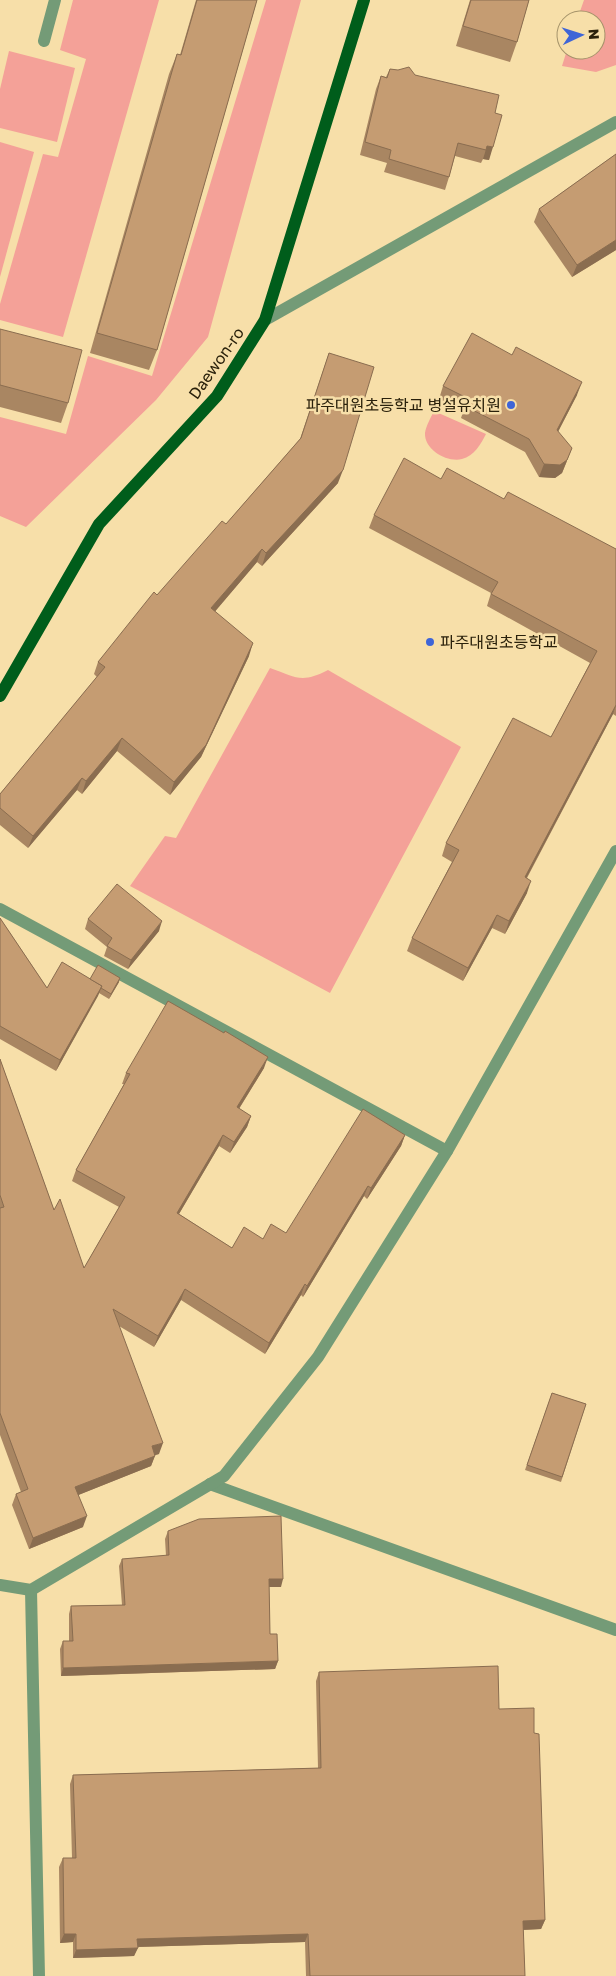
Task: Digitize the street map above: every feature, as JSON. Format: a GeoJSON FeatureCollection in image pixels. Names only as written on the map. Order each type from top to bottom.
{"type":"FeatureCollection","features":[{"type":"Feature","properties":{"kind":"main road","name":"Daewon-ro"},"geometry":{"type":"LineString","coordinates":[[0,696],[99,524],[217,396],[264,320],[364,0]]}},
{"type":"Feature","properties":{"kind":"street"},"geometry":{"type":"LineString","coordinates":[[44,41],[55,0]]}},
{"type":"Feature","properties":{"kind":"street"},"geometry":{"type":"LineString","coordinates":[[264,320],[616,122]]}},
{"type":"Feature","properties":{"kind":"street"},"geometry":{"type":"LineString","coordinates":[[0,1585],[31,1590],[224,1476],[318,1357],[447,1151],[616,851]]}},
{"type":"Feature","properties":{"kind":"street"},"geometry":{"type":"LineString","coordinates":[[0,909],[447,1151]]}},
{"type":"Feature","properties":{"kind":"street"},"geometry":{"type":"LineString","coordinates":[[210,1484],[616,1630]]}},
{"type":"Feature","properties":{"kind":"street"},"geometry":{"type":"LineString","coordinates":[[31,1590],[39,1976]]}},
{"type":"Feature","properties":{"kind":"shaded area"},"geometry":{"type":"Polygon","coordinates":[[[73,0],[159,0],[63,337],[0,320],[0,304],[43,154],[58,157],[86,59],[60,50],[73,0]]]}},
{"type":"Feature","properties":{"kind":"shaded area"},"geometry":{"type":"Polygon","coordinates":[[[266,0],[301,0],[208,337],[156,400],[26,527],[0,516],[0,417],[66,434],[88,356],[152,376],[266,0]]]}},
{"type":"Feature","properties":{"kind":"shaded area"},"geometry":{"type":"Polygon","coordinates":[[[584,0],[616,0],[616,65],[596,72],[562,66],[564,60],[606,60],[606,10],[580,10],[584,0]]]}},
{"type":"Feature","properties":{"kind":"shaded area"},"geometry":{"type":"Polygon","coordinates":[[[9,51],[75,68],[57,142],[0,128],[0,89],[9,51]]]}},
{"type":"Feature","properties":{"kind":"shaded area"},"geometry":{"type":"Polygon","coordinates":[[[0,142],[34,152],[0,277],[0,142]]]}},
{"type":"Feature","properties":{"kind":"shaded area"},"geometry":{"type":"Polygon","coordinates":[[[434,411],[486,434],[474,452],[462,459],[456,460],[438,454],[428,445],[425,433],[434,411]]]}},
{"type":"Feature","properties":{"kind":"shaded area"},"geometry":{"type":"Polygon","coordinates":[[[270,668],[299,678],[311,677],[328,670],[461,747],[330,993],[130,886],[165,836],[176,838],[270,668]]]}},
{"type":"Feature","properties":{"kind":"building"},"geometry":{"type":"Polygon","coordinates":[[[197,0],[257,0],[157,350],[97,333],[177,54],[181,55],[197,0]]]}},
{"type":"Feature","properties":{"kind":"building"},"geometry":{"type":"Polygon","coordinates":[[[471,0],[529,0],[517,42],[463,26],[471,0]]]}},
{"type":"Feature","properties":{"kind":"building"},"geometry":{"type":"Polygon","coordinates":[[[409,67],[415,75],[499,95],[495,113],[502,115],[493,147],[487,146],[486,150],[458,143],[449,177],[389,159],[391,150],[365,142],[381,76],[387,78],[390,69],[398,70],[409,67]]]}},
{"type":"Feature","properties":{"kind":"building"},"geometry":{"type":"Polygon","coordinates":[[[616,154],[616,240],[577,265],[539,209],[616,154]]]}},
{"type":"Feature","properties":{"kind":"building"},"geometry":{"type":"Polygon","coordinates":[[[0,329],[82,350],[68,403],[0,385],[0,329]]]}},
{"type":"Feature","properties":{"kind":"building","name":"파주대원초등학교 병설유치원"},"geometry":{"type":"Polygon","coordinates":[[[472,333],[512,355],[516,347],[582,382],[557,430],[572,448],[567,460],[560,465],[544,464],[529,439],[465,406],[469,399],[443,386],[472,333]]]}},
{"type":"Feature","properties":{"kind":"building"},"geometry":{"type":"Polygon","coordinates":[[[329,353],[374,367],[343,470],[266,553],[262,549],[211,608],[253,643],[206,745],[174,782],[122,738],[86,781],[82,778],[33,836],[0,808],[0,794],[105,667],[98,662],[154,592],[157,595],[222,521],[226,524],[301,438],[329,353]]]}},
{"type":"Feature","properties":{"kind":"building"},"geometry":{"type":"Polygon","coordinates":[[[404,458],[441,479],[447,468],[504,499],[508,492],[616,549],[616,705],[525,877],[531,881],[509,921],[497,915],[468,968],[412,938],[459,850],[446,843],[513,718],[551,737],[597,651],[491,594],[498,582],[374,515],[404,458]]]}},
{"type":"Feature","properties":{"kind":"building"},"geometry":{"type":"Polygon","coordinates":[[[117,884],[162,921],[131,960],[107,946],[112,938],[88,919],[117,884]]]}},
{"type":"Feature","properties":{"kind":"building"},"geometry":{"type":"Polygon","coordinates":[[[0,918],[47,988],[62,962],[102,986],[60,1060],[0,1026],[0,918]]]}},
{"type":"Feature","properties":{"kind":"building"},"geometry":{"type":"Polygon","coordinates":[[[98,965],[120,978],[111,994],[90,979],[98,965]]]}},
{"type":"Feature","properties":{"kind":"building"},"geometry":{"type":"Polygon","coordinates":[[[168,1001],[224,1033],[225,1031],[268,1057],[237,1107],[251,1116],[234,1142],[223,1135],[177,1213],[232,1248],[244,1227],[263,1239],[271,1224],[286,1233],[363,1109],[405,1135],[371,1188],[368,1186],[307,1286],[305,1284],[269,1343],[185,1289],[158,1336],[113,1309],[163,1443],[152,1446],[155,1456],[75,1487],[87,1516],[33,1538],[16,1494],[28,1489],[0,1413],[0,1208],[4,1207],[0,1195],[0,1059],[54,1210],[60,1199],[84,1268],[125,1197],[76,1170],[130,1074],[126,1073],[168,1001]]]}},
{"type":"Feature","properties":{"kind":"building"},"geometry":{"type":"Polygon","coordinates":[[[552,1393],[586,1404],[562,1477],[527,1465],[552,1393]]]}},
{"type":"Feature","properties":{"kind":"building"},"geometry":{"type":"Polygon","coordinates":[[[281,1516],[283,1579],[269,1579],[270,1634],[277,1634],[278,1661],[63,1668],[63,1641],[73,1641],[71,1606],[125,1605],[122,1559],[169,1555],[168,1531],[199,1519],[281,1516]]]}},
{"type":"Feature","properties":{"kind":"building"},"geometry":{"type":"Polygon","coordinates":[[[498,1666],[499,1709],[534,1708],[534,1733],[539,1734],[545,1920],[523,1921],[525,1976],[310,1976],[308,1934],[137,1939],[138,1948],[76,1950],[76,1934],[64,1934],[63,1858],[76,1858],[73,1775],[321,1768],[319,1672],[498,1666]]]}},
{"type":"Feature","properties":{"kind":"place","name":"파주대원초등학교 병설유치원"},"geometry":{"type":"Point","coordinates":[511,405]}},
{"type":"Feature","properties":{"kind":"place","name":"파주대원초등학교"},"geometry":{"type":"Point","coordinates":[430,642]}}]}
